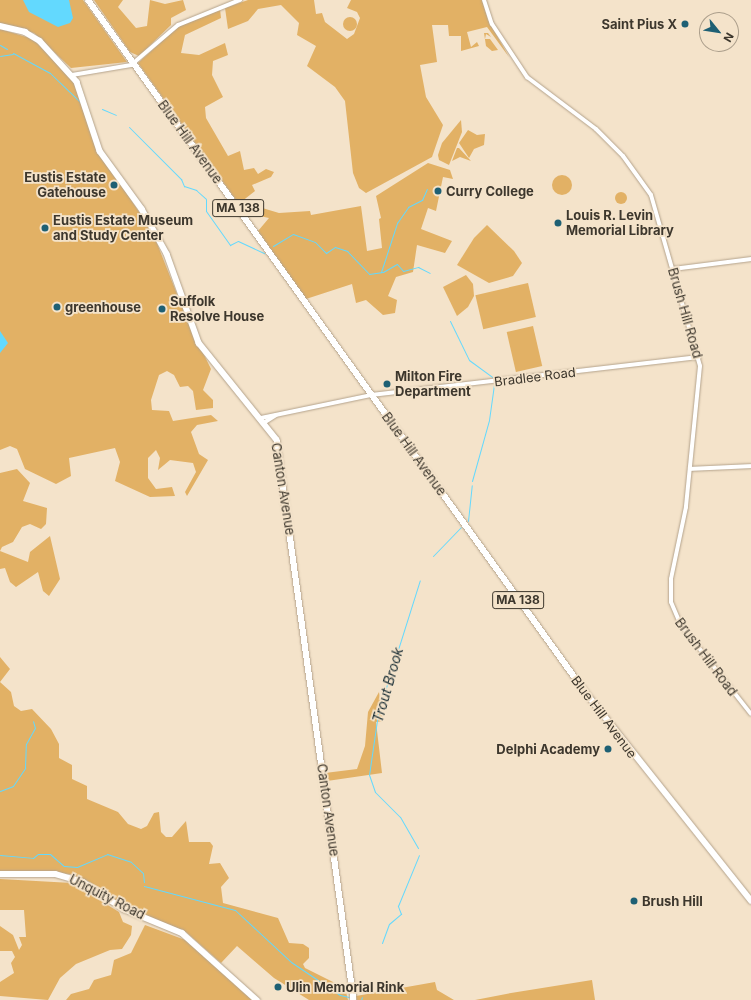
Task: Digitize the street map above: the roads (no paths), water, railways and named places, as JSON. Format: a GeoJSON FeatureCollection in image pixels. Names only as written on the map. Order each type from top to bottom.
{"type":"FeatureCollection","features":[{"type":"Feature","properties":{"kind":"highway","name":"Blue Hill Avenue"},"geometry":{"type":"LineString","coordinates":[[88,0],[599,711],[751,901]]}},
{"type":"Feature","properties":{"kind":"main road","name":"Canton Avenue"},"geometry":{"type":"LineString","coordinates":[[0,26],[35,37],[72,75],[85,97],[100,151],[142,209],[167,254],[199,344],[263,420],[277,442],[354,1000]]}},
{"type":"Feature","properties":{"kind":"main road","name":"Unquity Road"},"geometry":{"type":"LineString","coordinates":[[0,874],[55,874],[83,882],[126,910],[182,933],[257,1000]]}},
{"type":"Feature","properties":{"kind":"street"},"geometry":{"type":"LineString","coordinates":[[72,75],[134,64],[178,25],[240,0]]}},
{"type":"Feature","properties":{"kind":"street","name":"Brush Hill Road"},"geometry":{"type":"LineString","coordinates":[[484,0],[492,24],[527,77],[590,124],[644,182],[653,199],[698,357],[700,374],[684,518],[670,582],[670,602],[681,625],[751,714]]}},
{"type":"Feature","properties":{"kind":"street"},"geometry":{"type":"LineString","coordinates":[[673,269],[751,259]]}},
{"type":"Feature","properties":{"kind":"street","name":"Bradlee Road"},"geometry":{"type":"LineString","coordinates":[[263,420],[278,414],[372,395],[698,357]]}},
{"type":"Feature","properties":{"kind":"street"},"geometry":{"type":"LineString","coordinates":[[690,469],[751,466]]}},
{"type":"Feature","properties":{"kind":"water"},"geometry":{"type":"Polygon","coordinates":[[[23,0],[69,0],[73,18],[70,23],[58,27],[29,12],[23,0]]]}},
{"type":"Feature","properties":{"kind":"water"},"geometry":{"type":"Polygon","coordinates":[[[0,331],[8,343],[0,353],[0,331]]]}},
{"type":"Feature","properties":{"kind":"waterway","name":"Trout Brook"},"geometry":{"type":"LineString","coordinates":[[0,45],[7,49]]}},
{"type":"Feature","properties":{"kind":"waterway","name":"Trout Brook"},"geometry":{"type":"LineString","coordinates":[[13,53],[50,73],[80,102]]}},
{"type":"Feature","properties":{"kind":"waterway"},"geometry":{"type":"LineString","coordinates":[[0,56],[13,54]]}},
{"type":"Feature","properties":{"kind":"waterway","name":"Trout Brook"},"geometry":{"type":"LineString","coordinates":[[102,109],[116,115]]}},
{"type":"Feature","properties":{"kind":"waterway","name":"Trout Brook"},"geometry":{"type":"LineString","coordinates":[[129,127],[181,179],[184,186],[196,190],[206,199],[206,211],[230,245],[238,241],[264,253]]}},
{"type":"Feature","properties":{"kind":"waterway"},"geometry":{"type":"LineString","coordinates":[[381,272],[397,223],[408,207],[422,200],[427,189]]}},
{"type":"Feature","properties":{"kind":"waterway","name":"Trout Brook"},"geometry":{"type":"LineString","coordinates":[[273,246],[293,234],[315,242],[326,253],[335,247],[347,251],[369,274],[383,272],[397,264],[403,271],[418,267],[430,273]]}},
{"type":"Feature","properties":{"kind":"waterway","name":"Trout Brook"},"geometry":{"type":"LineString","coordinates":[[450,321],[469,360],[492,377]]}},
{"type":"Feature","properties":{"kind":"waterway","name":"Trout Brook"},"geometry":{"type":"LineString","coordinates":[[472,481],[489,420],[494,385]]}},
{"type":"Feature","properties":{"kind":"waterway","name":"Trout Brook"},"geometry":{"type":"LineString","coordinates":[[468,521],[472,485]]}},
{"type":"Feature","properties":{"kind":"waterway","name":"Trout Brook"},"geometry":{"type":"LineString","coordinates":[[433,556],[461,527]]}},
{"type":"Feature","properties":{"kind":"waterway","name":"Trout Brook"},"geometry":{"type":"LineString","coordinates":[[418,848],[400,817],[375,792],[369,775],[378,713],[420,580]]}},
{"type":"Feature","properties":{"kind":"waterway"},"geometry":{"type":"LineString","coordinates":[[0,791],[13,786],[25,768],[26,744],[35,728],[33,721]]}},
{"type":"Feature","properties":{"kind":"waterway"},"geometry":{"type":"LineString","coordinates":[[0,855],[33,858],[38,854],[50,854],[64,866],[77,867],[107,854],[131,862],[143,873],[144,882]]}},
{"type":"Feature","properties":{"kind":"waterway","name":"Trout Brook"},"geometry":{"type":"LineString","coordinates":[[382,943],[389,924],[401,914],[398,906],[419,855]]}},
{"type":"Feature","properties":{"kind":"waterway"},"geometry":{"type":"LineString","coordinates":[[144,886],[235,910],[291,962],[340,995],[349,997]]}},
{"type":"Feature","properties":{"kind":"place","name":"Saint Pius X"},"geometry":{"type":"Point","coordinates":[685,24]}},
{"type":"Feature","properties":{"kind":"place","name":"Eustis Estate Gatehouse"},"geometry":{"type":"Point","coordinates":[114,185]}},
{"type":"Feature","properties":{"kind":"place","name":"Curry College"},"geometry":{"type":"Point","coordinates":[438,191]}},
{"type":"Feature","properties":{"kind":"place","name":"Louis R. Levin Memorial Library"},"geometry":{"type":"Point","coordinates":[558,223]}},
{"type":"Feature","properties":{"kind":"place","name":"Eustis Estate Museum and Study Center"},"geometry":{"type":"Point","coordinates":[45,228]}},
{"type":"Feature","properties":{"kind":"place","name":"greenhouse"},"geometry":{"type":"Point","coordinates":[57,307]}},
{"type":"Feature","properties":{"kind":"place","name":"Suffolk Resolve House"},"geometry":{"type":"Point","coordinates":[162,309]}},
{"type":"Feature","properties":{"kind":"place","name":"Milton Fire Department"},"geometry":{"type":"Point","coordinates":[387,384]}},
{"type":"Feature","properties":{"kind":"place","name":"Delphi Academy"},"geometry":{"type":"Point","coordinates":[608,749]}},
{"type":"Feature","properties":{"kind":"place","name":"Brush Hill"},"geometry":{"type":"Point","coordinates":[634,901]}},
{"type":"Feature","properties":{"kind":"place","name":"Ulin Memorial Rink"},"geometry":{"type":"Point","coordinates":[278,987]}}]}
